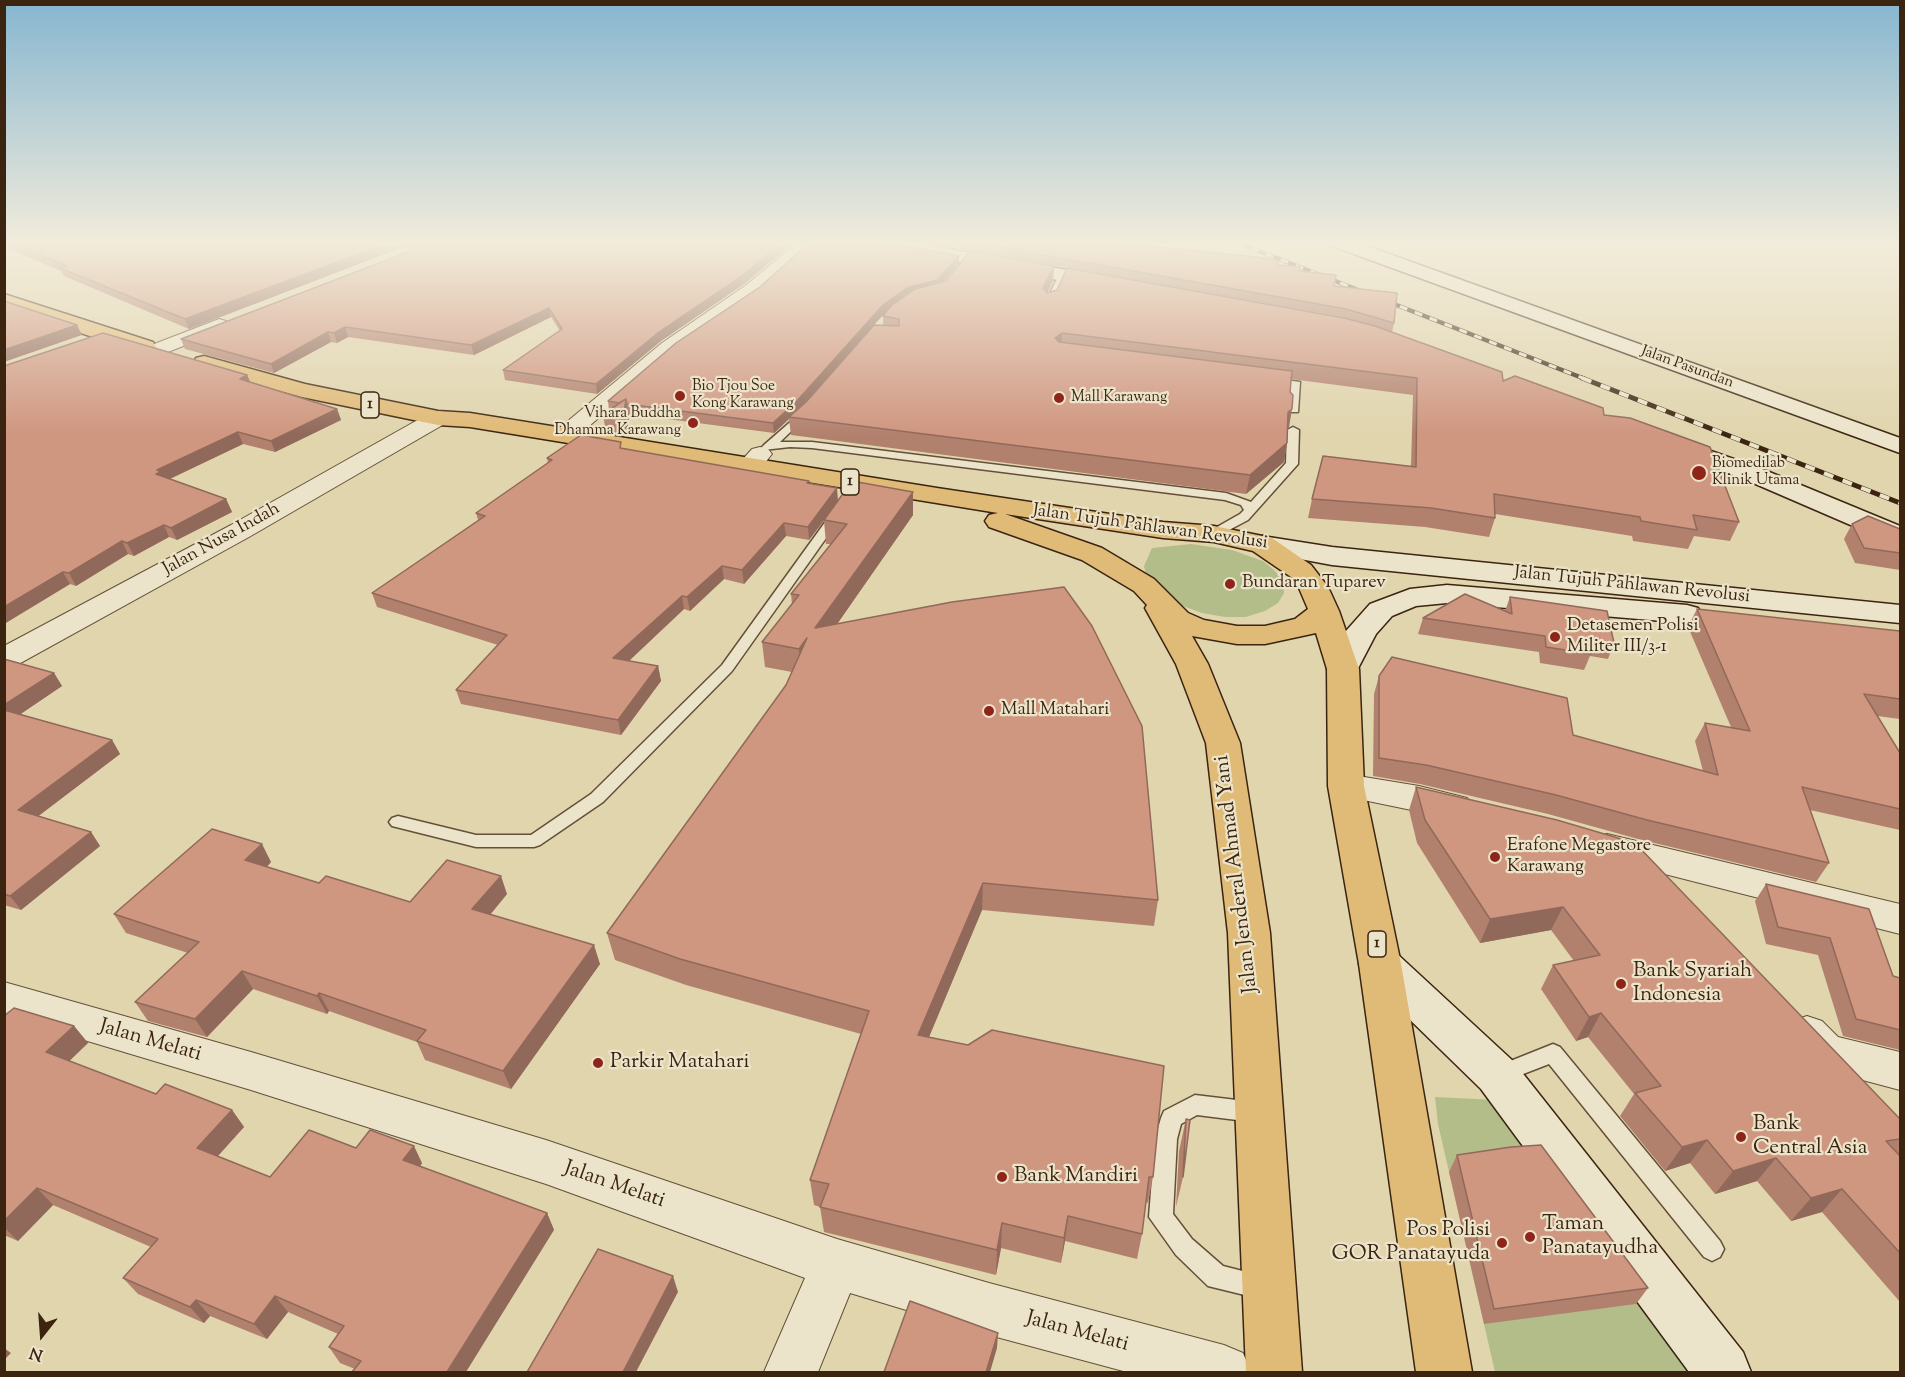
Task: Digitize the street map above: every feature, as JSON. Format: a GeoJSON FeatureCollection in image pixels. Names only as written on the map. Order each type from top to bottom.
{"type":"FeatureCollection","features":[{"type":"Feature","properties":{"kind":"main road","name":"Jalan Tujuh Pahlawan Revolusi"},"geometry":{"type":"LineString","coordinates":[[23,306],[156,350],[302,390],[438,418],[470,420],[565,435],[760,456],[1163,530],[1214,534],[1256,527]]}},
{"type":"Feature","properties":{"kind":"main road","name":"Jalan Tujuh Pahlawan Revolusi"},"geometry":{"type":"LineString","coordinates":[[438,418],[456,428],[848,500],[927,503],[1024,530],[1092,554],[1144,585]]}},
{"type":"Feature","properties":{"kind":"main road","name":"1"},"geometry":{"type":"LineString","coordinates":[[1256,527],[1313,586],[1324,611],[1342,669],[1347,786],[1380,964],[1444,1372]]}},
{"type":"Feature","properties":{"kind":"main road","name":"Jalan Jenderal Ahmad Yani"},"geometry":{"type":"LineString","coordinates":[[1163,530],[1141,535],[1130,546],[1133,571],[1169,622],[1192,664],[1222,743],[1249,933],[1274,1372]]}},
{"type":"Feature","properties":{"kind":"main road"},"geometry":{"type":"LineString","coordinates":[[1144,585],[1177,620],[1197,628],[1237,635],[1265,635],[1305,626],[1324,611]]}},
{"type":"Feature","properties":{"kind":"street"},"geometry":{"type":"LineString","coordinates":[[565,435],[669,347],[728,306]]}},
{"type":"Feature","properties":{"kind":"street","name":"Jalan Pasundan"},"geometry":{"type":"LineString","coordinates":[[1515,306],[1900,446]]}},
{"type":"Feature","properties":{"kind":"street"},"geometry":{"type":"LineString","coordinates":[[156,350],[237,318]]}},
{"type":"Feature","properties":{"kind":"street"},"geometry":{"type":"LineString","coordinates":[[77,346],[108,335]]}},
{"type":"Feature","properties":{"kind":"street","name":"Jalan Nusa Indah"},"geometry":{"type":"LineString","coordinates":[[4,659],[230,536],[438,418]]}},
{"type":"Feature","properties":{"kind":"street"},"geometry":{"type":"LineString","coordinates":[[1654,437],[1753,474],[1900,536]]}},
{"type":"Feature","properties":{"kind":"street","name":"Jalan Tujuh Pahlawan Revolusi"},"geometry":{"type":"LineString","coordinates":[[1256,527],[1332,556],[1900,614]]}},
{"type":"Feature","properties":{"kind":"street","name":"Jalan Tujuh Pahlawan Revolusi"},"geometry":{"type":"LineString","coordinates":[[1342,669],[1362,631],[1381,610],[1410,598],[1447,594],[1702,616],[1900,639]]}},
{"type":"Feature","properties":{"kind":"street"},"geometry":{"type":"LineString","coordinates":[[1324,611],[1352,613],[1381,610]]}},
{"type":"Feature","properties":{"kind":"street"},"geometry":{"type":"LineString","coordinates":[[1347,786],[1419,798],[1483,814]]}},
{"type":"Feature","properties":{"kind":"street"},"geometry":{"type":"LineString","coordinates":[[1581,839],[1637,855],[1900,919]]}},
{"type":"Feature","properties":{"kind":"street"},"geometry":{"type":"LineString","coordinates":[[1637,855],[1683,902]]}},
{"type":"Feature","properties":{"kind":"street"},"geometry":{"type":"LineString","coordinates":[[1380,964],[1497,1075],[1719,1372]]}},
{"type":"Feature","properties":{"kind":"street","name":"Jalan Melati"},"geometry":{"type":"LineString","coordinates":[[4,999],[252,1071],[546,1162],[837,1264],[989,1310],[1224,1372]]}},
{"type":"Feature","properties":{"kind":"street"},"geometry":{"type":"LineString","coordinates":[[1785,1011],[1825,1053],[1888,1088]]}},
{"type":"Feature","properties":{"kind":"street"},"geometry":{"type":"LineString","coordinates":[[791,1372],[837,1264]]}},
{"type":"Feature","properties":{"kind":"lane"},"geometry":{"type":"LineString","coordinates":[[1261,380],[1296,384],[1294,410]]}},
{"type":"Feature","properties":{"kind":"lane"},"geometry":{"type":"LineString","coordinates":[[760,456],[810,407]]}},
{"type":"Feature","properties":{"kind":"lane"},"geometry":{"type":"LineString","coordinates":[[1256,527],[1261,497],[1292,464],[1293,430]]}},
{"type":"Feature","properties":{"kind":"lane"},"geometry":{"type":"LineString","coordinates":[[760,456],[790,444],[813,445],[1226,497],[1246,503],[1256,527]]}},
{"type":"Feature","properties":{"kind":"lane"},"geometry":{"type":"LineString","coordinates":[[1261,497],[1275,492],[1299,468]]}},
{"type":"Feature","properties":{"kind":"lane"},"geometry":{"type":"LineString","coordinates":[[398,822],[476,841],[534,841],[597,798],[728,668],[848,500]]}},
{"type":"Feature","properties":{"kind":"lane"},"geometry":{"type":"LineString","coordinates":[[1497,1075],[1553,1053],[1712,1249]]}},
{"type":"Feature","properties":{"kind":"lane"},"geometry":{"type":"LineString","coordinates":[[1259,1113],[1195,1105],[1172,1118],[1166,1139],[1161,1217],[1184,1247],[1217,1277],[1270,1289]]}},
{"type":"Feature","properties":{"kind":"green space"},"geometry":{"type":"Polygon","coordinates":[[[1191,544],[1232,550],[1263,561],[1283,581],[1284,593],[1278,603],[1265,611],[1246,617],[1225,617],[1202,613],[1183,606],[1168,596],[1146,574],[1144,566],[1152,548],[1191,544]]]}},
{"type":"Feature","properties":{"kind":"green space","name":"Taman Panatayudha"},"geometry":{"type":"Polygon","coordinates":[[[1435,1097],[1497,1100],[1540,1161],[1699,1372],[1495,1372],[1438,1124],[1435,1097]]]}},
{"type":"Feature","properties":{"kind":"building"},"geometry":{"type":"Polygon","coordinates":[[[4,306],[20,306],[77,325],[4,350],[4,306]]]}},
{"type":"Feature","properties":{"kind":"building"},"geometry":{"type":"Polygon","coordinates":[[[154,306],[219,306],[185,319],[154,306]]]}},
{"type":"Feature","properties":{"kind":"building"},"geometry":{"type":"Polygon","coordinates":[[[266,306],[697,306],[659,332],[596,384],[503,370],[562,329],[549,308],[471,345],[345,327],[334,333],[328,332],[271,364],[181,339],[266,306]]]}},
{"type":"Feature","properties":{"kind":"building"},"geometry":{"type":"Polygon","coordinates":[[[731,306],[882,306],[796,402],[773,423],[627,404],[626,399],[619,403],[608,401],[676,343],[731,306]]]}},
{"type":"Feature","properties":{"kind":"building"},"geometry":{"type":"Polygon","coordinates":[[[891,306],[1279,306],[1344,318],[1375,326],[1502,372],[1503,381],[1515,376],[1603,408],[1604,415],[1630,418],[1710,447],[1739,522],[1693,515],[1697,530],[1641,521],[1640,517],[1494,494],[1495,518],[1431,508],[1312,499],[1323,456],[1416,467],[1417,378],[1062,333],[1055,338],[1059,342],[1292,371],[1290,392],[1293,395],[1292,409],[1288,412],[1287,443],[1250,475],[789,417],[806,402],[874,325],[899,326],[899,319],[883,316],[891,306]]]}},
{"type":"Feature","properties":{"kind":"building"},"geometry":{"type":"Polygon","coordinates":[[[1331,306],[1396,306],[1394,323],[1331,306]]]}},
{"type":"Feature","properties":{"kind":"building"},"geometry":{"type":"Polygon","coordinates":[[[103,333],[247,375],[240,379],[337,409],[271,441],[238,432],[157,470],[161,472],[156,474],[226,499],[171,528],[164,525],[127,543],[122,541],[69,573],[63,572],[4,607],[4,366],[103,333]]]}},
{"type":"Feature","properties":{"kind":"building"},"geometry":{"type":"Polygon","coordinates":[[[626,399],[623,417],[603,414],[626,399]]]}},
{"type":"Feature","properties":{"kind":"building"},"geometry":{"type":"Polygon","coordinates":[[[581,435],[621,442],[620,448],[809,481],[807,483],[837,488],[808,527],[784,523],[742,570],[722,566],[687,597],[682,596],[613,658],[658,666],[618,720],[456,690],[507,635],[372,593],[485,516],[476,513],[552,460],[547,458],[581,435]]]}},
{"type":"Feature","properties":{"kind":"building"},"geometry":{"type":"Polygon","coordinates":[[[852,481],[913,492],[815,628],[952,602],[1064,587],[1092,626],[1142,726],[1158,900],[983,883],[918,1035],[968,1045],[992,1030],[1164,1066],[1153,1177],[1149,1177],[1142,1234],[1068,1216],[1064,1238],[1002,1223],[997,1250],[820,1207],[829,1184],[810,1180],[869,1011],[680,959],[607,933],[786,685],[807,638],[799,649],[762,642],[799,595],[791,594],[847,524],[824,520],[852,481]]]}},
{"type":"Feature","properties":{"kind":"building"},"geometry":{"type":"Polygon","coordinates":[[[1868,516],[1900,529],[1900,553],[1864,548],[1852,524],[1868,516]]]}},
{"type":"Feature","properties":{"kind":"building"},"geometry":{"type":"Polygon","coordinates":[[[1465,594],[1512,614],[1510,597],[1607,611],[1614,643],[1588,639],[1591,654],[1546,647],[1545,636],[1423,618],[1465,594]]]}},
{"type":"Feature","properties":{"kind":"building"},"geometry":{"type":"Polygon","coordinates":[[[1697,609],[1900,631],[1900,699],[1864,694],[1900,753],[1900,809],[1802,787],[1829,863],[1647,820],[1556,795],[1426,765],[1379,758],[1379,676],[1392,657],[1567,698],[1573,735],[1718,775],[1705,723],[1750,731],[1697,609]]]}},
{"type":"Feature","properties":{"kind":"building"},"geometry":{"type":"Polygon","coordinates":[[[4,659],[54,673],[4,705],[4,659]]]}},
{"type":"Feature","properties":{"kind":"building"},"geometry":{"type":"Polygon","coordinates":[[[4,710],[112,740],[18,810],[91,832],[10,896],[4,894],[4,710]]]}},
{"type":"Feature","properties":{"kind":"building"},"geometry":{"type":"Polygon","coordinates":[[[1416,787],[1557,820],[1635,843],[1900,1119],[1900,1139],[1886,1141],[1900,1156],[1900,1253],[1842,1189],[1811,1198],[1776,1158],[1733,1171],[1707,1140],[1682,1147],[1635,1093],[1661,1086],[1601,1013],[1589,1017],[1553,965],[1600,955],[1563,907],[1490,919],[1425,820],[1416,787]]]}},
{"type":"Feature","properties":{"kind":"building"},"geometry":{"type":"Polygon","coordinates":[[[212,829],[262,844],[245,860],[319,883],[326,876],[410,902],[447,860],[501,876],[472,909],[594,945],[503,1071],[417,1041],[426,1030],[319,993],[317,996],[242,971],[195,1019],[135,1002],[199,942],[114,914],[212,829]]]}},
{"type":"Feature","properties":{"kind":"building"},"geometry":{"type":"Polygon","coordinates":[[[1766,884],[1869,909],[1893,976],[1900,978],[1900,1030],[1856,1019],[1830,938],[1778,927],[1766,884]]]}},
{"type":"Feature","properties":{"kind":"building"},"geometry":{"type":"Polygon","coordinates":[[[14,1008],[74,1026],[46,1052],[156,1094],[165,1084],[232,1110],[197,1148],[270,1177],[309,1130],[356,1148],[370,1130],[414,1146],[403,1160],[547,1213],[447,1372],[352,1372],[361,1361],[329,1347],[344,1326],[275,1296],[254,1324],[196,1300],[190,1307],[123,1278],[158,1239],[37,1188],[4,1221],[4,1016],[14,1008]]]}},
{"type":"Feature","properties":{"kind":"building"},"geometry":{"type":"Polygon","coordinates":[[[1186,1119],[1190,1120],[1183,1177],[1186,1119]]]}},
{"type":"Feature","properties":{"kind":"building"},"geometry":{"type":"Polygon","coordinates":[[[1541,1145],[1648,1288],[1494,1309],[1457,1155],[1541,1145]]]}},
{"type":"Feature","properties":{"kind":"building"},"geometry":{"type":"Polygon","coordinates":[[[598,1249],[673,1276],[623,1372],[527,1372],[598,1249]]]}},
{"type":"Feature","properties":{"kind":"building"},"geometry":{"type":"Polygon","coordinates":[[[910,1301],[998,1333],[986,1372],[884,1372],[910,1301]]]}},
{"type":"Feature","properties":{"kind":"railway"},"geometry":{"type":"LineString","coordinates":[[1400,306],[1585,379]]}},
{"type":"Feature","properties":{"kind":"railway"},"geometry":{"type":"LineString","coordinates":[[1582,378],[1900,503]]}},
{"type":"Feature","properties":{"kind":"place","name":"Bio Tjou Soe Kong Karawang"},"geometry":{"type":"Point","coordinates":[680,396]}},
{"type":"Feature","properties":{"kind":"place","name":"Mall Karawang"},"geometry":{"type":"Point","coordinates":[1059,398]}},
{"type":"Feature","properties":{"kind":"place","name":"Vihara Buddha Dhamma Karawang"},"geometry":{"type":"Point","coordinates":[693,423]}},
{"type":"Feature","properties":{"kind":"place","name":"Biomedilab Klinik Utama"},"geometry":{"type":"Point","coordinates":[1699,473]}},
{"type":"Feature","properties":{"kind":"place","name":"Bundaran Tuparev"},"geometry":{"type":"Point","coordinates":[1230,584]}},
{"type":"Feature","properties":{"kind":"place","name":"Detasemen Polisi Militer III/3-1"},"geometry":{"type":"Point","coordinates":[1555,637]}},
{"type":"Feature","properties":{"kind":"place","name":"Mall Matahari"},"geometry":{"type":"Point","coordinates":[989,711]}},
{"type":"Feature","properties":{"kind":"place","name":"Erafone Megastore Karawang"},"geometry":{"type":"Point","coordinates":[1495,857]}},
{"type":"Feature","properties":{"kind":"place","name":"Bank Syariah Indonesia"},"geometry":{"type":"Point","coordinates":[1621,984]}},
{"type":"Feature","properties":{"kind":"place","name":"Parkir Matahari"},"geometry":{"type":"Point","coordinates":[598,1063]}},
{"type":"Feature","properties":{"kind":"place","name":"Bank Central Asia"},"geometry":{"type":"Point","coordinates":[1741,1137]}},
{"type":"Feature","properties":{"kind":"place","name":"Bank Mandiri"},"geometry":{"type":"Point","coordinates":[1002,1177]}},
{"type":"Feature","properties":{"kind":"place","name":"Taman Panatayudha"},"geometry":{"type":"Point","coordinates":[1530,1237]}},
{"type":"Feature","properties":{"kind":"place","name":"Pos Polisi GOR Panatayuda"},"geometry":{"type":"Point","coordinates":[1502,1243]}}]}
